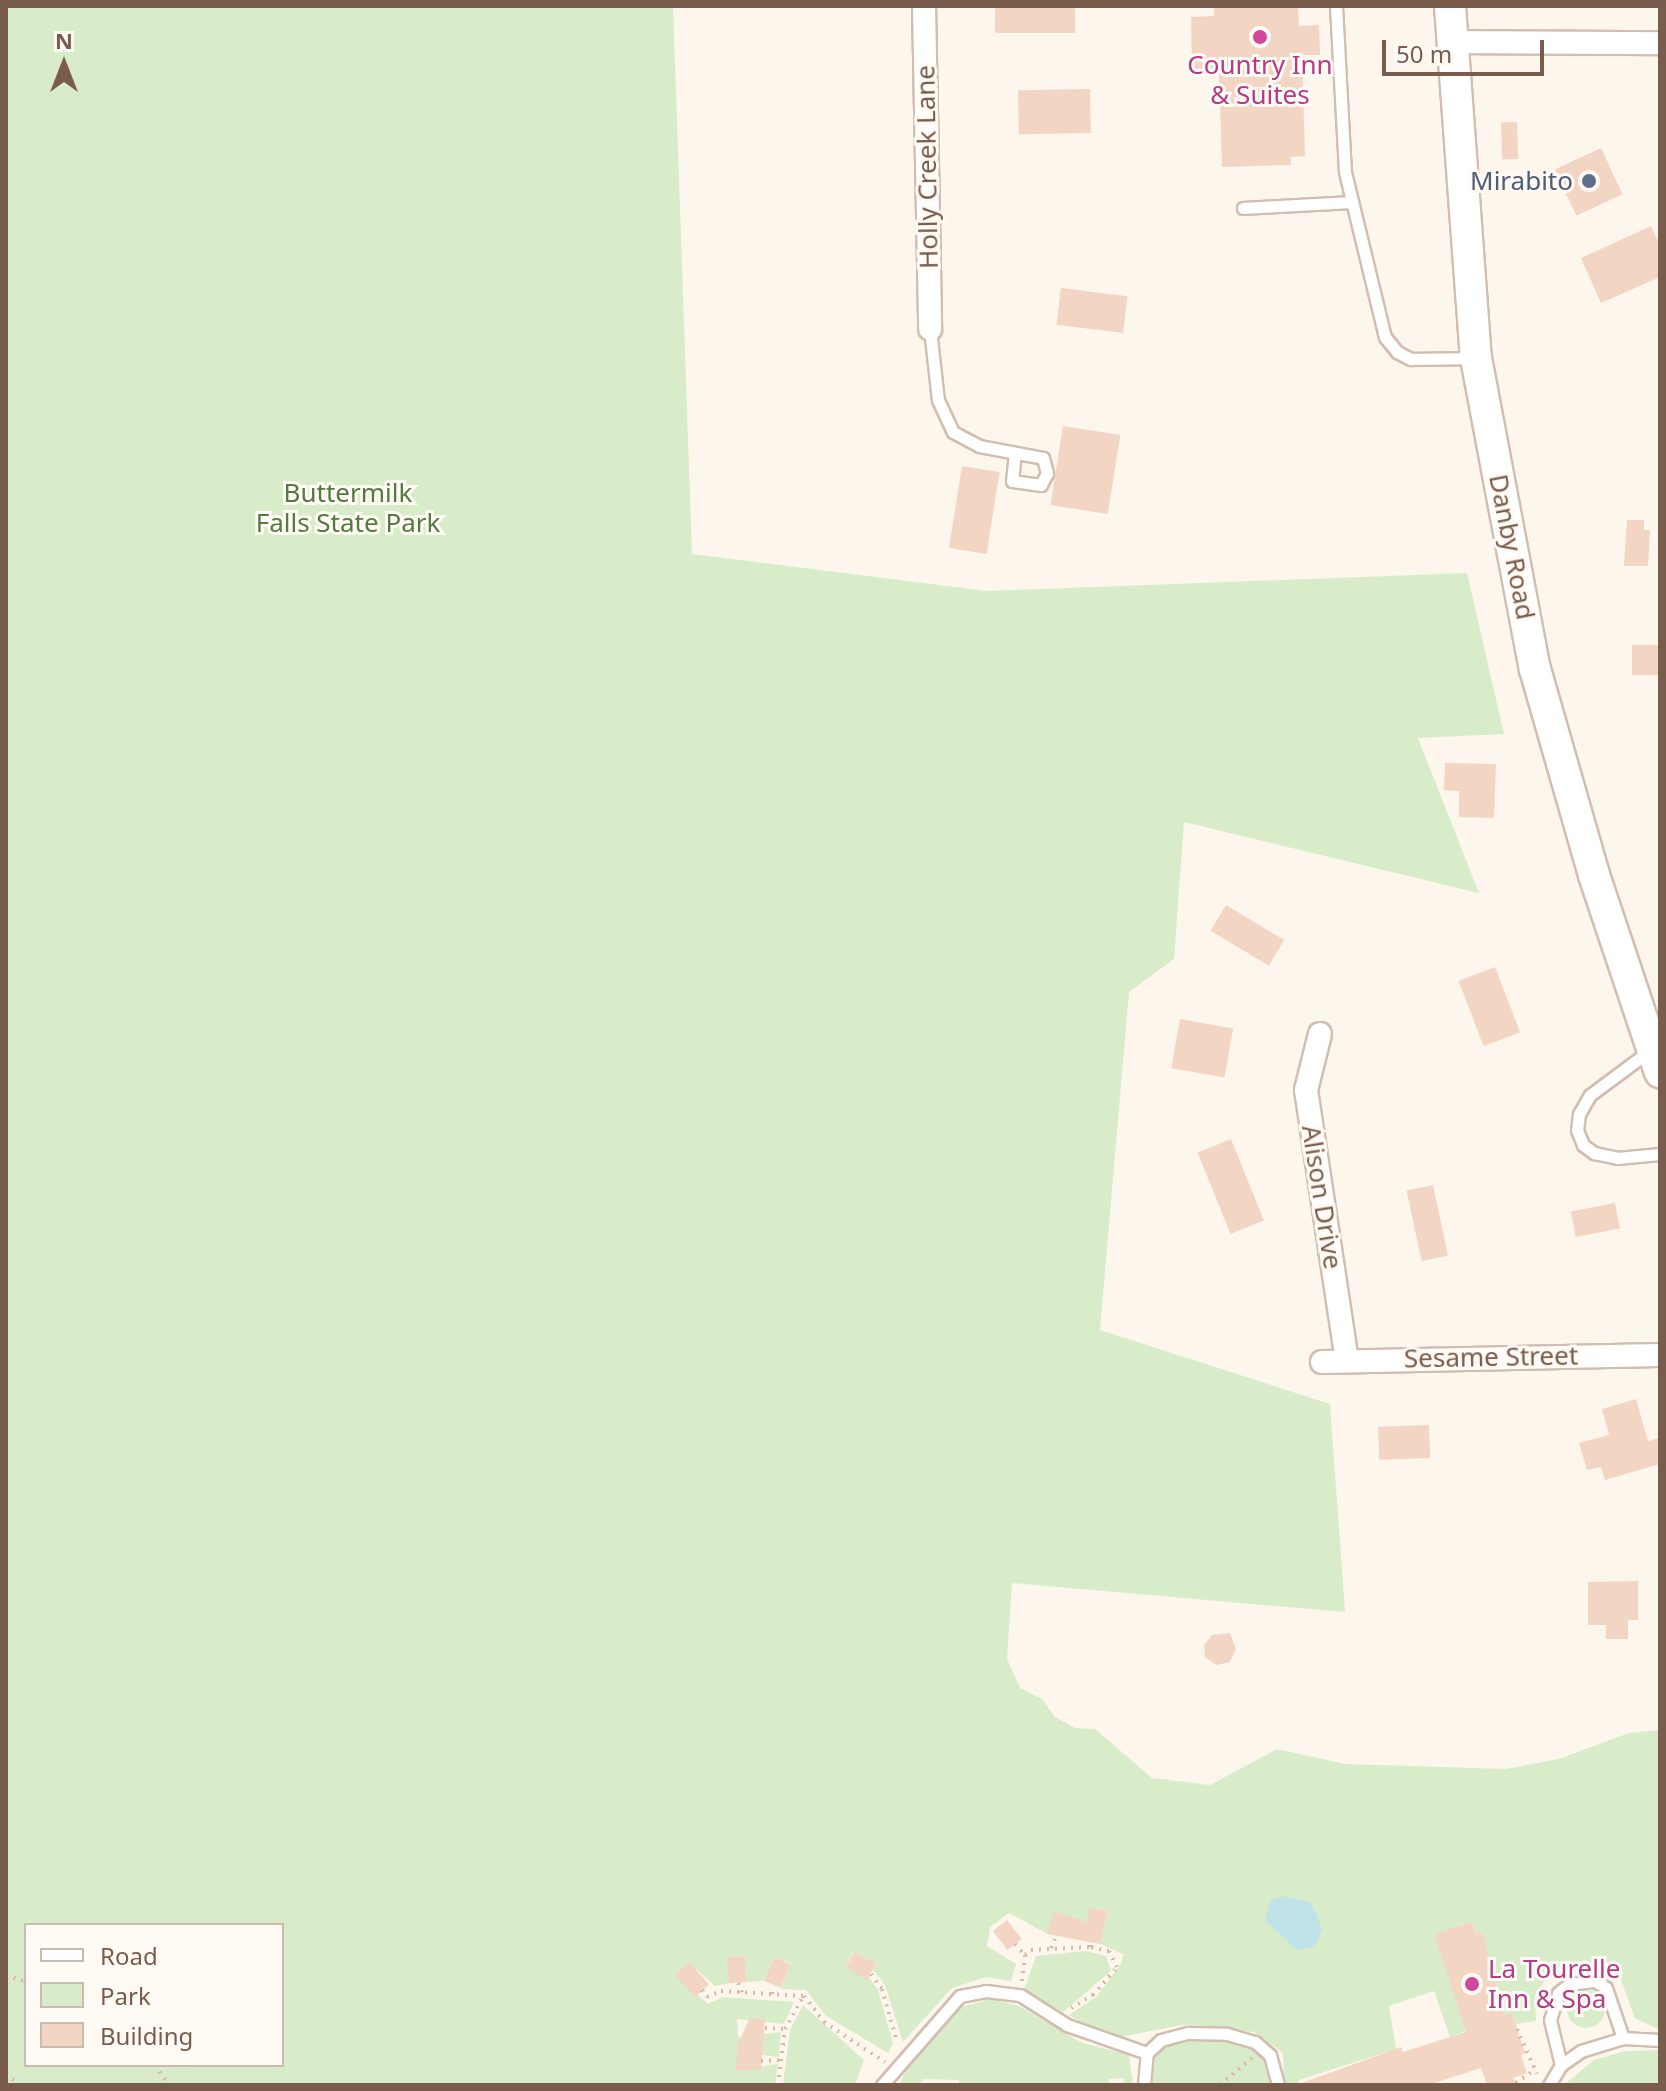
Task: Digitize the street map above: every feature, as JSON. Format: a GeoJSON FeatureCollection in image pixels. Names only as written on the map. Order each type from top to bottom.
{"type":"FeatureCollection","features":[{"type":"Feature","properties":{"kind":"main road","name":"Danby Road"},"geometry":{"type":"LineString","coordinates":[[1450,6],[1476,358],[1535,669],[1656,1060]]}},
{"type":"Feature","properties":{"kind":"street","name":"Holly Creek Lane"},"geometry":{"type":"LineString","coordinates":[[924,6],[930,329]]}},
{"type":"Feature","properties":{"kind":"street"},"geometry":{"type":"LineString","coordinates":[[1451,42],[1660,43]]}},
{"type":"Feature","properties":{"kind":"street","name":"Alison Drive"},"geometry":{"type":"LineString","coordinates":[[1320,1034],[1306,1090],[1347,1361]]}},
{"type":"Feature","properties":{"kind":"street","name":"Sesame Street"},"geometry":{"type":"LineString","coordinates":[[1322,1362],[1660,1355]]}},
{"type":"Feature","properties":{"kind":"lane"},"geometry":{"type":"LineString","coordinates":[[1336,6],[1344,164],[1351,202],[1390,345],[1411,359],[1476,358]]}},
{"type":"Feature","properties":{"kind":"lane"},"geometry":{"type":"LineString","coordinates":[[1243,208],[1351,202]]}},
{"type":"Feature","properties":{"kind":"lane"},"geometry":{"type":"LineString","coordinates":[[930,329],[938,400],[953,432],[979,446],[1015,454]]}},
{"type":"Feature","properties":{"kind":"lane"},"geometry":{"type":"LineString","coordinates":[[1656,1060],[1590,1095],[1579,1114],[1577,1130],[1583,1145],[1594,1153],[1617,1158],[1660,1154]]}},
{"type":"Feature","properties":{"kind":"lane"},"geometry":{"type":"LineString","coordinates":[[1561,2065],[1550,2020],[1558,1993],[1569,1984],[1595,1981],[1606,1988],[1623,2038]]}},
{"type":"Feature","properties":{"kind":"lane"},"geometry":{"type":"LineString","coordinates":[[882,2085],[898,2063],[960,1996],[986,1991],[1020,1995],[1061,2021],[1147,2053]]}},
{"type":"Feature","properties":{"kind":"lane"},"geometry":{"type":"LineString","coordinates":[[1144,2085],[1147,2053],[1161,2040],[1188,2033],[1227,2034],[1255,2042],[1270,2055],[1278,2085]]}},
{"type":"Feature","properties":{"kind":"lane"},"geometry":{"type":"LineString","coordinates":[[1549,2085],[1561,2065],[1589,2048],[1623,2038],[1660,2040]]}},
{"type":"Feature","properties":{"kind":"path"},"geometry":{"type":"LineString","coordinates":[[1052,1946],[1056,1937]]}},
{"type":"Feature","properties":{"kind":"path"},"geometry":{"type":"LineString","coordinates":[[1015,1944],[1025,1955]]}},
{"type":"Feature","properties":{"kind":"path"},"geometry":{"type":"LineString","coordinates":[[1025,1955],[1052,1946],[1090,1944],[1109,1951],[1117,1967],[1093,1995],[1075,2004],[1061,2021]]}},
{"type":"Feature","properties":{"kind":"path"},"geometry":{"type":"LineString","coordinates":[[1020,1995],[1025,1955]]}},
{"type":"Feature","properties":{"kind":"path"},"geometry":{"type":"LineString","coordinates":[[871,1974],[882,1989],[898,2063]]}},
{"type":"Feature","properties":{"kind":"path"},"geometry":{"type":"LineString","coordinates":[[738,1983],[742,1993]]}},
{"type":"Feature","properties":{"kind":"path"},"geometry":{"type":"LineString","coordinates":[[772,1994],[774,1986]]}},
{"type":"Feature","properties":{"kind":"path"},"geometry":{"type":"LineString","coordinates":[[702,1990],[707,1997],[721,1991],[804,1996],[824,2022],[898,2063]]}},
{"type":"Feature","properties":{"kind":"path"},"geometry":{"type":"LineString","coordinates":[[778,2085],[785,2029],[804,1996]]}},
{"type":"Feature","properties":{"kind":"path"},"geometry":{"type":"LineString","coordinates":[[765,2028],[785,2029]]}},
{"type":"Feature","properties":{"kind":"path"},"geometry":{"type":"LineString","coordinates":[[1517,2029],[1536,2069],[1535,2085]]}},
{"type":"Feature","properties":{"kind":"path"},"geometry":{"type":"LineString","coordinates":[[1220,2085],[1256,2055]]}},
{"type":"Feature","properties":{"kind":"path"},"geometry":{"type":"LineString","coordinates":[[761,2061],[781,2060]]}},
{"type":"Feature","properties":{"kind":"path"},"geometry":{"type":"LineString","coordinates":[[156,2067],[169,2085]]}},
{"type":"Feature","properties":{"kind":"path"},"geometry":{"type":"LineString","coordinates":[[1516,2083],[1536,2069]]}},
{"type":"Feature","properties":{"kind":"path"},"geometry":{"type":"LineString","coordinates":[[6,2074],[20,2085]]}},
{"type":"Feature","properties":{"kind":"green space","name":"Buttermilk Falls State Park"},"geometry":{"type":"Polygon","coordinates":[[[6,6],[673,6],[692,554],[987,591],[1467,573],[1504,734],[1418,738],[1479,893],[1184,822],[1174,959],[1129,992],[1100,1330],[1330,1404],[1345,1612],[1012,1583],[1007,1659],[1020,1688],[1042,1699],[1055,1717],[1075,1728],[1095,1729],[1152,1778],[1210,1785],[1277,1749],[1345,1764],[1506,1769],[1559,1759],[1629,1733],[1660,1730],[1660,2030],[1635,2018],[1620,1977],[1586,1960],[1552,1969],[1535,1996],[1536,2021],[1516,2024],[1512,2012],[1504,2015],[1483,1933],[1476,1934],[1472,1922],[1435,1934],[1466,2031],[1450,2037],[1434,1991],[1389,2006],[1396,2049],[1299,2080],[1300,2085],[1284,2085],[1283,2053],[1254,2032],[1182,2025],[1120,2037],[1098,2032],[1069,2015],[1096,1997],[1121,1964],[1123,1954],[1100,1944],[1108,1911],[1091,1907],[1082,1939],[1054,1912],[1047,1934],[1009,1913],[990,1927],[987,1946],[1016,1964],[1011,1981],[986,1977],[952,1988],[903,2042],[885,1985],[873,1970],[876,1964],[853,1952],[845,1968],[869,1977],[878,1990],[893,2043],[888,2053],[826,2016],[806,1990],[781,1989],[791,1963],[774,1957],[764,1981],[747,1982],[745,1956],[728,1957],[729,1983],[715,1986],[689,1963],[675,1975],[708,2004],[723,1997],[794,2002],[784,2024],[737,2019],[738,2037],[781,2032],[779,2057],[737,2052],[737,2070],[778,2064],[775,2085],[6,2085],[6,6]]]}},
{"type":"Feature","properties":{"kind":"green space"},"geometry":{"type":"Polygon","coordinates":[[[1086,1951],[1106,1956],[1111,1971],[1063,2012],[1024,1990],[1036,1956],[1086,1951]]]}},
{"type":"Feature","properties":{"kind":"green space"},"geometry":{"type":"Polygon","coordinates":[[[1586,1990],[1600,1995],[1605,2009],[1600,2023],[1586,2028],[1572,2023],[1567,2009],[1572,1995],[1586,1990]]]}},
{"type":"Feature","properties":{"kind":"green space"},"geometry":{"type":"Polygon","coordinates":[[[991,1999],[1019,2006],[1080,2042],[1129,2055],[1133,2085],[1124,2085],[1123,2078],[1109,2079],[1109,2085],[959,2085],[959,2080],[922,2079],[921,2085],[899,2085],[911,2060],[956,2008],[991,1999]]]}},
{"type":"Feature","properties":{"kind":"green space"},"geometry":{"type":"Polygon","coordinates":[[[803,2005],[864,2060],[855,2085],[783,2085],[790,2030],[803,2005]]]}},
{"type":"Feature","properties":{"kind":"green space"},"geometry":{"type":"Polygon","coordinates":[[[1194,2038],[1247,2044],[1264,2060],[1270,2085],[1154,2085],[1150,2067],[1160,2048],[1194,2038]]]}},
{"type":"Feature","properties":{"kind":"green space"},"geometry":{"type":"Polygon","coordinates":[[[1660,2050],[1660,2085],[1564,2085],[1594,2060],[1625,2051],[1660,2050]]]}},
{"type":"Feature","properties":{"kind":"water"},"geometry":{"type":"Polygon","coordinates":[[[1284,1896],[1309,1902],[1316,1912],[1322,1930],[1314,1947],[1297,1950],[1265,1920],[1270,1901],[1284,1896]]]}},
{"type":"Feature","properties":{"kind":"building"},"geometry":{"type":"Polygon","coordinates":[[[995,6],[1075,6],[1075,33],[995,33],[995,6]]]}},
{"type":"Feature","properties":{"kind":"building"},"geometry":{"type":"Polygon","coordinates":[[[1214,6],[1298,6],[1299,26],[1319,25],[1320,55],[1302,55],[1305,156],[1291,157],[1291,165],[1222,167],[1219,71],[1192,72],[1191,17],[1214,16],[1214,6]]]}},
{"type":"Feature","properties":{"kind":"building"},"geometry":{"type":"Polygon","coordinates":[[[1090,89],[1091,133],[1019,134],[1018,90],[1090,89]]]}},
{"type":"Feature","properties":{"kind":"building"},"geometry":{"type":"Polygon","coordinates":[[[1517,122],[1518,159],[1502,160],[1501,123],[1517,122]]]}},
{"type":"Feature","properties":{"kind":"building","name":"Mirabito"},"geometry":{"type":"Polygon","coordinates":[[[1601,148],[1623,194],[1576,216],[1555,170],[1601,148]]]}},
{"type":"Feature","properties":{"kind":"building"},"geometry":{"type":"Polygon","coordinates":[[[1651,226],[1660,246],[1660,277],[1601,303],[1581,258],[1651,226]]]}},
{"type":"Feature","properties":{"kind":"building"},"geometry":{"type":"Polygon","coordinates":[[[1061,288],[1128,296],[1123,333],[1056,325],[1061,288]]]}},
{"type":"Feature","properties":{"kind":"building"},"geometry":{"type":"Polygon","coordinates":[[[1063,426],[1120,435],[1108,514],[1050,505],[1063,426]]]}},
{"type":"Feature","properties":{"kind":"building"},"geometry":{"type":"Polygon","coordinates":[[[962,466],[1000,472],[987,554],[949,548],[962,466]]]}},
{"type":"Feature","properties":{"kind":"building"},"geometry":{"type":"Polygon","coordinates":[[[1627,520],[1644,520],[1644,530],[1650,530],[1648,566],[1624,566],[1627,520]]]}},
{"type":"Feature","properties":{"kind":"building"},"geometry":{"type":"Polygon","coordinates":[[[1632,645],[1660,645],[1660,675],[1632,675],[1632,645]]]}},
{"type":"Feature","properties":{"kind":"building"},"geometry":{"type":"Polygon","coordinates":[[[1445,763],[1496,764],[1494,818],[1459,817],[1459,791],[1444,790],[1445,763]]]}},
{"type":"Feature","properties":{"kind":"building"},"geometry":{"type":"Polygon","coordinates":[[[1226,905],[1284,940],[1269,966],[1211,931],[1226,905]]]}},
{"type":"Feature","properties":{"kind":"building"},"geometry":{"type":"Polygon","coordinates":[[[1495,967],[1520,1032],[1484,1046],[1459,981],[1495,967]]]}},
{"type":"Feature","properties":{"kind":"building"},"geometry":{"type":"Polygon","coordinates":[[[1180,1019],[1233,1028],[1224,1078],[1171,1068],[1180,1019]]]}},
{"type":"Feature","properties":{"kind":"building"},"geometry":{"type":"Polygon","coordinates":[[[1231,1139],[1264,1221],[1231,1234],[1198,1152],[1231,1139]]]}},
{"type":"Feature","properties":{"kind":"building"},"geometry":{"type":"Polygon","coordinates":[[[1433,1185],[1448,1255],[1422,1261],[1407,1191],[1433,1185]]]}},
{"type":"Feature","properties":{"kind":"building"},"geometry":{"type":"Polygon","coordinates":[[[1615,1203],[1620,1229],[1576,1237],[1571,1212],[1615,1203]]]}},
{"type":"Feature","properties":{"kind":"building"},"geometry":{"type":"Polygon","coordinates":[[[1636,1399],[1648,1441],[1660,1438],[1660,1464],[1605,1480],[1601,1467],[1587,1470],[1579,1443],[1609,1435],[1602,1409],[1636,1399]]]}},
{"type":"Feature","properties":{"kind":"building"},"geometry":{"type":"Polygon","coordinates":[[[1429,1425],[1430,1458],[1379,1460],[1378,1427],[1429,1425]]]}},
{"type":"Feature","properties":{"kind":"building"},"geometry":{"type":"Polygon","coordinates":[[[1638,1581],[1638,1620],[1628,1620],[1628,1639],[1606,1639],[1606,1625],[1588,1625],[1588,1582],[1638,1581]]]}},
{"type":"Feature","properties":{"kind":"building"},"geometry":{"type":"Polygon","coordinates":[[[1230,1633],[1236,1649],[1230,1662],[1216,1665],[1205,1657],[1204,1645],[1212,1635],[1230,1633]]]}},
{"type":"Feature","properties":{"kind":"building"},"geometry":{"type":"Polygon","coordinates":[[[1090,1907],[1108,1911],[1100,1944],[1047,1934],[1054,1911],[1087,1922],[1090,1907]]]}},
{"type":"Feature","properties":{"kind":"building"},"geometry":{"type":"Polygon","coordinates":[[[1007,1920],[1022,1939],[1008,1950],[993,1931],[1007,1920]]]}},
{"type":"Feature","properties":{"kind":"building","name":"La Tourelle Inn & Spa"},"geometry":{"type":"Polygon","coordinates":[[[1472,1922],[1476,1934],[1483,1933],[1504,2015],[1512,2012],[1525,2053],[1521,2055],[1527,2073],[1513,2078],[1518,2085],[1487,2085],[1481,2068],[1428,2085],[1296,2085],[1401,2047],[1403,2052],[1466,2032],[1434,1934],[1472,1922]]]}},
{"type":"Feature","properties":{"kind":"building"},"geometry":{"type":"Polygon","coordinates":[[[854,1952],[876,1964],[867,1980],[845,1968],[854,1952]]]}},
{"type":"Feature","properties":{"kind":"building"},"geometry":{"type":"Polygon","coordinates":[[[745,1956],[747,1982],[729,1983],[727,1957],[745,1956]]]}},
{"type":"Feature","properties":{"kind":"building"},"geometry":{"type":"Polygon","coordinates":[[[774,1957],[791,1964],[781,1988],[764,1981],[774,1957]]]}},
{"type":"Feature","properties":{"kind":"building"},"geometry":{"type":"Polygon","coordinates":[[[689,1962],[709,1984],[695,1997],[675,1975],[689,1962]]]}},
{"type":"Feature","properties":{"kind":"building"},"geometry":{"type":"Polygon","coordinates":[[[749,2019],[765,2019],[761,2070],[736,2070],[737,2048],[749,2019]]]}},
{"type":"Feature","properties":{"kind":"place","name":"Country Inn & Suites"},"geometry":{"type":"Point","coordinates":[1260,37]}},
{"type":"Feature","properties":{"kind":"place","name":"Mirabito"},"geometry":{"type":"Point","coordinates":[1589,181]}},
{"type":"Feature","properties":{"kind":"place","name":"La Tourelle Inn & Spa"},"geometry":{"type":"Point","coordinates":[1472,1984]}}]}
